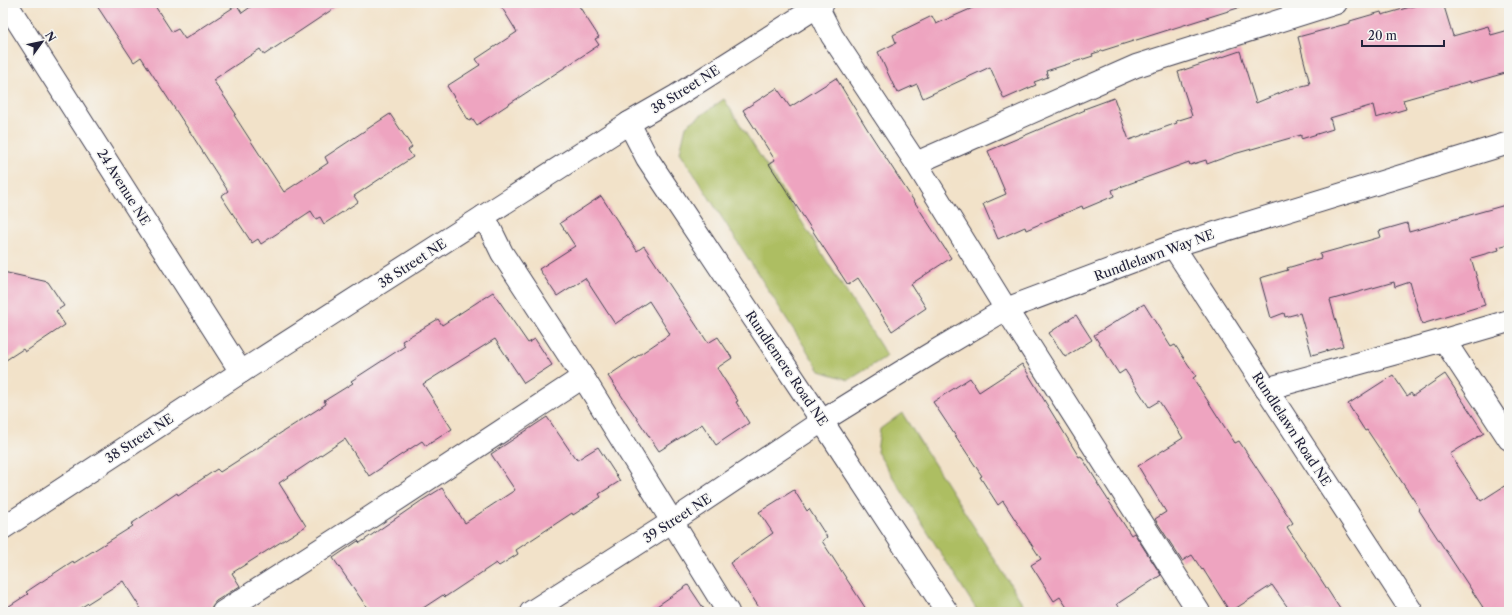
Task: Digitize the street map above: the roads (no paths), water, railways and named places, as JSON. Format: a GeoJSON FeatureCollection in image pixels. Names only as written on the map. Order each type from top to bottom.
{"type":"FeatureCollection","features":[{"type":"Feature","properties":{"kind":"street","name":"24 Avenue NE"},"geometry":{"type":"LineString","coordinates":[[6,3],[240,372]]}},
{"type":"Feature","properties":{"kind":"street"},"geometry":{"type":"LineString","coordinates":[[916,163],[1136,66],[1336,3]]}},
{"type":"Feature","properties":{"kind":"street","name":"38 Street NE"},"geometry":{"type":"LineString","coordinates":[[3,528],[240,372],[629,123],[676,96],[820,5]]}},
{"type":"Feature","properties":{"kind":"street"},"geometry":{"type":"LineString","coordinates":[[820,5],[832,36],[916,163],[1006,309],[1199,612]]}},
{"type":"Feature","properties":{"kind":"street","name":"Rundlemere Road NE"},"geometry":{"type":"LineString","coordinates":[[629,123],[647,158],[947,612]]}},
{"type":"Feature","properties":{"kind":"street","name":"Rundlelawn Way NE"},"geometry":{"type":"LineString","coordinates":[[822,421],[1006,309],[1173,246],[1509,143]]}},
{"type":"Feature","properties":{"kind":"street"},"geometry":{"type":"LineString","coordinates":[[484,216],[502,253],[583,377],[728,612]]}},
{"type":"Feature","properties":{"kind":"street","name":"Rundlelawn Road NE"},"geometry":{"type":"LineString","coordinates":[[1173,246],[1412,612]]}},
{"type":"Feature","properties":{"kind":"street"},"geometry":{"type":"LineString","coordinates":[[1266,389],[1509,321]]}},
{"type":"Feature","properties":{"kind":"street"},"geometry":{"type":"LineString","coordinates":[[1444,340],[1509,439]]}},
{"type":"Feature","properties":{"kind":"street"},"geometry":{"type":"LineString","coordinates":[[223,612],[583,377]]}},
{"type":"Feature","properties":{"kind":"street","name":"39 Street NE"},"geometry":{"type":"LineString","coordinates":[[531,612],[673,521],[822,421]]}}]}
